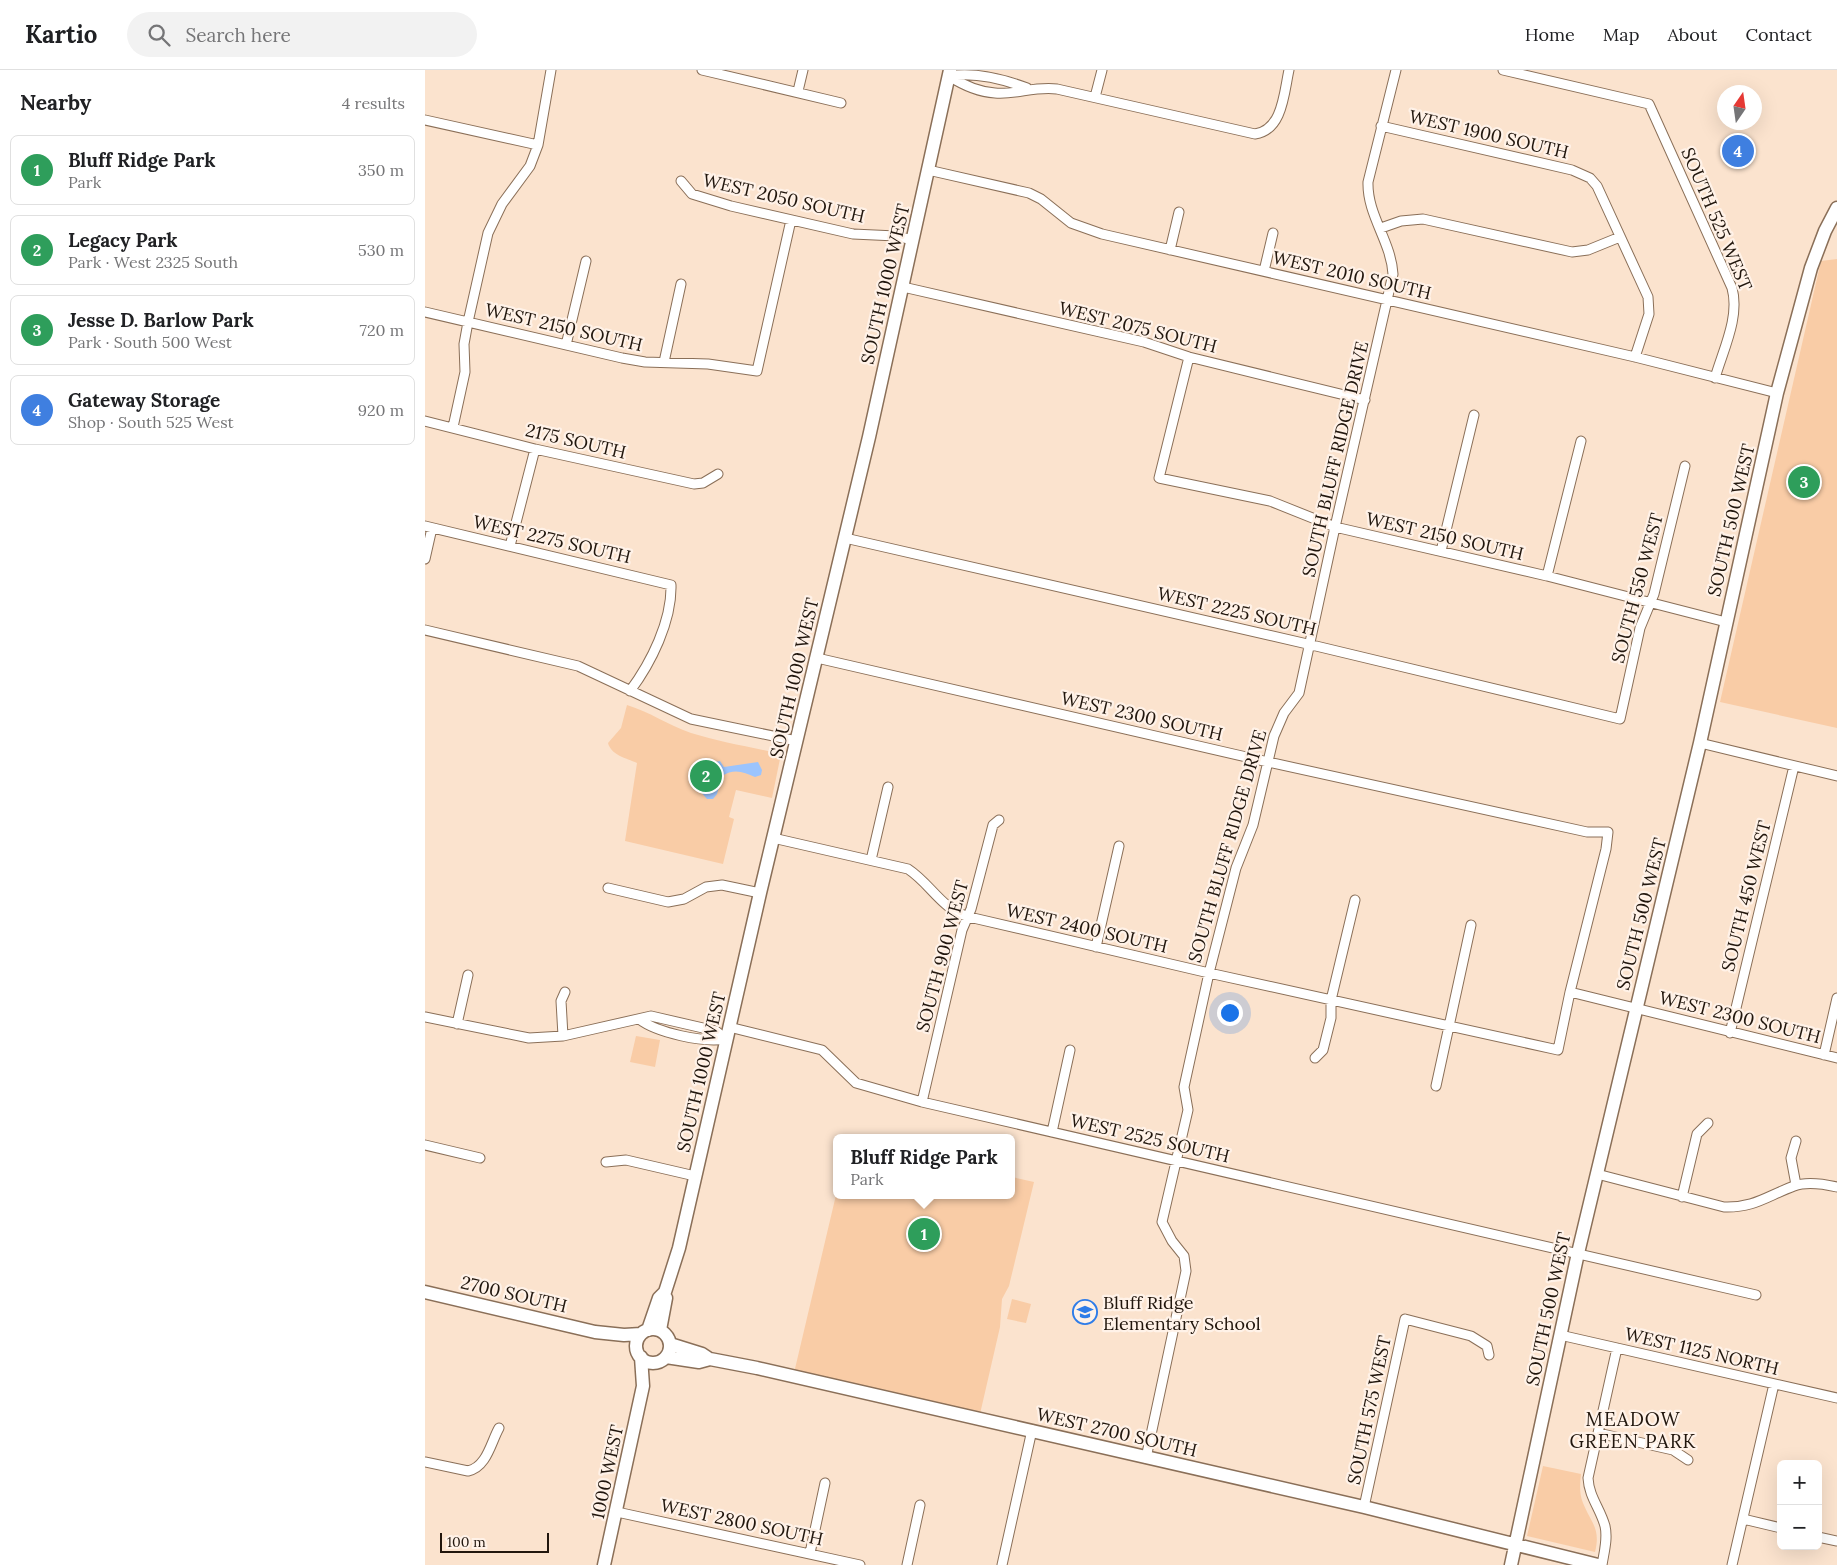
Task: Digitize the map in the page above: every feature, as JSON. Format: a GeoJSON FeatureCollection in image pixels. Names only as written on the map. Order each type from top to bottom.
{"type":"FeatureCollection","features":[{"type":"Feature","properties":{"kind":"main road","name":"SOUTH 1000 WEST"},"geometry":{"type":"LineString","coordinates":[[650,1331],[659,1298],[665,1292],[679,1248],[760,893],[817,658],[903,287],[949,73]]}},
{"type":"Feature","properties":{"kind":"main road","name":"SOUTH 500 WEST"},"geometry":{"type":"LineString","coordinates":[[1511,1565],[1578,1253],[1700,743],[1777,393],[1803,293],[1825,231],[1837,208]]}},
{"type":"Feature","properties":{"kind":"main road","name":"2700 SOUTH"},"geometry":{"type":"LineString","coordinates":[[425,1292],[595,1332]]}},
{"type":"Feature","properties":{"kind":"main road"},"geometry":{"type":"LineString","coordinates":[[643,1386],[637,1342],[650,1331]]}},
{"type":"Feature","properties":{"kind":"main road"},"geometry":{"type":"LineString","coordinates":[[595,1332],[624,1335],[650,1331],[666,1335],[670,1344],[643,1386]]}},
{"type":"Feature","properties":{"kind":"main road"},"geometry":{"type":"LineString","coordinates":[[595,1332],[639,1354],[648,1362],[661,1360]]}},
{"type":"Feature","properties":{"kind":"main road","name":"WEST 2700 SOUTH"},"geometry":{"type":"LineString","coordinates":[[670,1344],[702,1354],[710,1359],[1031,1430],[1364,1507],[1600,1565]]}},
{"type":"Feature","properties":{"kind":"main road","name":"WEST 2700 SOUTH"},"geometry":{"type":"LineString","coordinates":[[661,1360],[699,1362],[710,1359]]}},
{"type":"Feature","properties":{"kind":"main road","name":"1000 WEST"},"geometry":{"type":"LineString","coordinates":[[604,1565],[643,1386]]}},
{"type":"Feature","properties":{"kind":"street"},"geometry":{"type":"LineString","coordinates":[[453,427],[465,372],[464,344],[488,233],[502,204],[530,166],[538,145],[551,70]]}},
{"type":"Feature","properties":{"kind":"street"},"geometry":{"type":"LineString","coordinates":[[702,70],[798,91],[841,103]]}},
{"type":"Feature","properties":{"kind":"street"},"geometry":{"type":"LineString","coordinates":[[798,91],[803,70]]}},
{"type":"Feature","properties":{"kind":"street"},"geometry":{"type":"LineString","coordinates":[[1095,97],[1102,70]]}},
{"type":"Feature","properties":{"kind":"street"},"geometry":{"type":"LineString","coordinates":[[949,73],[963,85],[995,93],[1045,87],[1255,134],[1264,132],[1279,115],[1289,70]]}},
{"type":"Feature","properties":{"kind":"street","name":"SOUTH BLUFF RIDGE DRIVE"},"geometry":{"type":"LineString","coordinates":[[1146,1458],[1186,1271],[1184,1256],[1172,1242],[1162,1222],[1188,1110],[1184,1086],[1209,973],[1236,868],[1253,825],[1277,726],[1299,694],[1393,274],[1392,258],[1381,228],[1372,212],[1368,190],[1372,161],[1395,70]]}},
{"type":"Feature","properties":{"kind":"street","name":"SOUTH 525 WEST"},"geometry":{"type":"LineString","coordinates":[[1503,70],[1649,104],[1734,293],[1735,310],[1715,378]]}},
{"type":"Feature","properties":{"kind":"street"},"geometry":{"type":"LineString","coordinates":[[949,73],[965,73],[1014,83],[1027,88]]}},
{"type":"Feature","properties":{"kind":"street"},"geometry":{"type":"LineString","coordinates":[[425,120],[538,145]]}},
{"type":"Feature","properties":{"kind":"street","name":"WEST 1900 SOUTH"},"geometry":{"type":"LineString","coordinates":[[1381,126],[1572,170],[1590,178],[1602,196],[1620,237]]}},
{"type":"Feature","properties":{"kind":"street","name":"WEST 2010 SOUTH"},"geometry":{"type":"LineString","coordinates":[[928,170],[1029,193],[1041,199],[1071,223],[1082,228],[1777,393]]}},
{"type":"Feature","properties":{"kind":"street","name":"WEST 2050 SOUTH"},"geometry":{"type":"LineString","coordinates":[[681,181],[692,194],[791,220],[853,234],[896,236],[913,240]]}},
{"type":"Feature","properties":{"kind":"street"},"geometry":{"type":"LineString","coordinates":[[1170,250],[1179,212]]}},
{"type":"Feature","properties":{"kind":"street"},"geometry":{"type":"LineString","coordinates":[[1381,228],[1401,221],[1423,219],[1580,252],[1620,237],[1650,304],[1649,314],[1635,358]]}},
{"type":"Feature","properties":{"kind":"street","name":"WEST 2150 SOUTH"},"geometry":{"type":"LineString","coordinates":[[425,312],[623,358],[708,364],[757,371],[791,220]]}},
{"type":"Feature","properties":{"kind":"street"},"geometry":{"type":"LineString","coordinates":[[1264,271],[1273,233]]}},
{"type":"Feature","properties":{"kind":"street"},"geometry":{"type":"LineString","coordinates":[[566,345],[586,261]]}},
{"type":"Feature","properties":{"kind":"street"},"geometry":{"type":"LineString","coordinates":[[664,362],[681,284]]}},
{"type":"Feature","properties":{"kind":"street","name":"WEST 2075 SOUTH"},"geometry":{"type":"LineString","coordinates":[[903,287],[1144,342],[1189,357],[1365,400]]}},
{"type":"Feature","properties":{"kind":"street","name":"WEST 2150 SOUTH"},"geometry":{"type":"LineString","coordinates":[[1189,357],[1159,478],[1270,501],[1335,527],[1547,576],[1726,622]]}},
{"type":"Feature","properties":{"kind":"street"},"geometry":{"type":"LineString","coordinates":[[1441,551],[1474,415]]}},
{"type":"Feature","properties":{"kind":"street","name":"2175 SOUTH"},"geometry":{"type":"LineString","coordinates":[[425,421],[535,449],[694,484],[703,483],[717,474]]}},
{"type":"Feature","properties":{"kind":"street"},"geometry":{"type":"LineString","coordinates":[[1547,576],[1581,441]]}},
{"type":"Feature","properties":{"kind":"street"},"geometry":{"type":"LineString","coordinates":[[511,546],[535,449]]}},
{"type":"Feature","properties":{"kind":"street","name":"SOUTH 550 WEST"},"geometry":{"type":"LineString","coordinates":[[1620,719],[1640,628],[1651,602],[1685,466]]}},
{"type":"Feature","properties":{"kind":"street"},"geometry":{"type":"LineString","coordinates":[[425,559],[428,527]]}},
{"type":"Feature","properties":{"kind":"street","name":"WEST 2275 SOUTH"},"geometry":{"type":"LineString","coordinates":[[428,527],[671,585],[667,615],[646,670],[630,691]]}},
{"type":"Feature","properties":{"kind":"street","name":"WEST 2225 SOUTH"},"geometry":{"type":"LineString","coordinates":[[845,538],[1310,644],[1620,719]]}},
{"type":"Feature","properties":{"kind":"street"},"geometry":{"type":"LineString","coordinates":[[425,630],[577,666],[691,719],[797,741]]}},
{"type":"Feature","properties":{"kind":"street","name":"WEST 2300 SOUTH"},"geometry":{"type":"LineString","coordinates":[[817,658],[1267,762],[1587,832],[1608,832],[1606,849],[1570,992],[1837,1058]]}},
{"type":"Feature","properties":{"kind":"street"},"geometry":{"type":"LineString","coordinates":[[1700,743],[1837,776]]}},
{"type":"Feature","properties":{"kind":"street","name":"SOUTH 450 WEST"},"geometry":{"type":"LineString","coordinates":[[1730,1033],[1794,766]]}},
{"type":"Feature","properties":{"kind":"street"},"geometry":{"type":"LineString","coordinates":[[871,860],[888,787]]}},
{"type":"Feature","properties":{"kind":"street","name":"SOUTH 900 WEST"},"geometry":{"type":"LineString","coordinates":[[922,1102],[962,930],[969,917],[993,825],[999,820]]}},
{"type":"Feature","properties":{"kind":"street","name":"WEST 2400 SOUTH"},"geometry":{"type":"LineString","coordinates":[[773,838],[908,869],[921,878],[949,909],[969,917],[1209,973],[1558,1050],[1570,992]]}},
{"type":"Feature","properties":{"kind":"street"},"geometry":{"type":"LineString","coordinates":[[1096,947],[1119,846]]}},
{"type":"Feature","properties":{"kind":"street"},"geometry":{"type":"LineString","coordinates":[[609,888],[668,902],[683,899],[706,887],[722,885],[760,893]]}},
{"type":"Feature","properties":{"kind":"street"},"geometry":{"type":"LineString","coordinates":[[1315,1058],[1323,1050],[1331,1018],[1331,1000],[1355,900]]}},
{"type":"Feature","properties":{"kind":"street"},"geometry":{"type":"LineString","coordinates":[[1436,1086],[1471,926]]}},
{"type":"Feature","properties":{"kind":"street"},"geometry":{"type":"LineString","coordinates":[[457,1024],[468,975]]}},
{"type":"Feature","properties":{"kind":"street"},"geometry":{"type":"LineString","coordinates":[[563,1036],[561,1001],[565,992]]}},
{"type":"Feature","properties":{"kind":"street"},"geometry":{"type":"LineString","coordinates":[[1824,1055],[1837,998]]}},
{"type":"Feature","properties":{"kind":"street","name":"WEST 2525 SOUTH"},"geometry":{"type":"LineString","coordinates":[[425,1017],[529,1038],[563,1036],[621,1021],[651,1016],[716,1031],[822,1050],[856,1083],[922,1102],[1756,1295]]}},
{"type":"Feature","properties":{"kind":"street"},"geometry":{"type":"LineString","coordinates":[[1053,1132],[1070,1050]]}},
{"type":"Feature","properties":{"kind":"street"},"geometry":{"type":"LineString","coordinates":[[1682,1197],[1697,1134],[1708,1123]]}},
{"type":"Feature","properties":{"kind":"street"},"geometry":{"type":"LineString","coordinates":[[1796,1185],[1791,1158],[1797,1141]]}},
{"type":"Feature","properties":{"kind":"street"},"geometry":{"type":"LineString","coordinates":[[425,1145],[480,1158]]}},
{"type":"Feature","properties":{"kind":"street"},"geometry":{"type":"LineString","coordinates":[[606,1162],[626,1160],[695,1176]]}},
{"type":"Feature","properties":{"kind":"street"},"geometry":{"type":"LineString","coordinates":[[1597,1174],[1723,1207],[1742,1208],[1768,1199],[1796,1185],[1822,1183],[1837,1187]]}},
{"type":"Feature","properties":{"kind":"street","name":"SOUTH 575 WEST"},"geometry":{"type":"LineString","coordinates":[[1364,1507],[1405,1319],[1471,1336],[1487,1346],[1489,1355]]}},
{"type":"Feature","properties":{"kind":"street","name":"WEST 1125 NORTH"},"geometry":{"type":"LineString","coordinates":[[1560,1335],[1837,1398]]}},
{"type":"Feature","properties":{"kind":"street"},"geometry":{"type":"LineString","coordinates":[[1600,1565],[1606,1533],[1588,1488],[1588,1478],[1617,1348]]}},
{"type":"Feature","properties":{"kind":"street"},"geometry":{"type":"LineString","coordinates":[[1733,1565],[1774,1384]]}},
{"type":"Feature","properties":{"kind":"street"},"geometry":{"type":"LineString","coordinates":[[425,1462],[468,1471],[474,1470],[485,1460],[491,1442],[499,1428]]}},
{"type":"Feature","properties":{"kind":"street"},"geometry":{"type":"LineString","coordinates":[[1002,1565],[1031,1430]]}},
{"type":"Feature","properties":{"kind":"street"},"geometry":{"type":"LineString","coordinates":[[1598,1433],[1673,1450],[1688,1460]]}},
{"type":"Feature","properties":{"kind":"street"},"geometry":{"type":"LineString","coordinates":[[810,1553],[825,1483]]}},
{"type":"Feature","properties":{"kind":"street"},"geometry":{"type":"LineString","coordinates":[[907,1565],[920,1505]]}},
{"type":"Feature","properties":{"kind":"street","name":"WEST 2800 SOUTH"},"geometry":{"type":"LineString","coordinates":[[617,1512],[860,1565]]}},
{"type":"Feature","properties":{"kind":"street"},"geometry":{"type":"LineString","coordinates":[[1743,1519],[1777,1527]]}},
{"type":"Feature","properties":{"kind":"street"},"geometry":{"type":"LineString","coordinates":[[1822,1538],[1837,1541]]}},
{"type":"Feature","properties":{"kind":"shaded area"},"geometry":{"type":"Polygon","coordinates":[[[1837,259],[1837,728],[1720,702],[1821,261],[1837,259]]]}},
{"type":"Feature","properties":{"kind":"shaded area"},"geometry":{"type":"Polygon","coordinates":[[[627,705],[691,733],[781,754],[772,798],[736,790],[729,817],[734,819],[723,864],[625,841],[637,763],[616,753],[608,743],[621,728],[627,705]]]}},
{"type":"Feature","properties":{"kind":"shaded area"},"geometry":{"type":"Polygon","coordinates":[[[636,1036],[660,1040],[655,1067],[630,1062],[636,1036]]]}},
{"type":"Feature","properties":{"kind":"shaded area"},"geometry":{"type":"Polygon","coordinates":[[[1015,1178],[1034,1182],[1009,1286],[1002,1299],[1000,1327],[980,1414],[794,1373],[835,1199],[1015,1199],[1015,1178]]]}},
{"type":"Feature","properties":{"kind":"shaded area"},"geometry":{"type":"Polygon","coordinates":[[[1012,1299],[1031,1304],[1026,1323],[1007,1319],[1012,1299]]]}},
{"type":"Feature","properties":{"kind":"shaded area"},"geometry":{"type":"Polygon","coordinates":[[[1543,1466],[1581,1474],[1580,1488],[1582,1499],[1596,1531],[1597,1544],[1595,1552],[1527,1536],[1543,1466]]]}},
{"type":"Feature","properties":{"kind":"water"},"geometry":{"type":"Polygon","coordinates":[[[720,761],[724,767],[758,762],[762,770],[761,775],[755,777],[739,772],[726,774],[722,776],[717,794],[713,799],[707,799],[700,791],[704,776],[711,765],[720,761]]]}},
{"type":"Feature","properties":{"kind":"place","name":"Gateway Storage"},"geometry":{"type":"Point","coordinates":[1738,151]}},
{"type":"Feature","properties":{"kind":"place","name":"Jesse D. Barlow Park"},"geometry":{"type":"Point","coordinates":[1804,482]}},
{"type":"Feature","properties":{"kind":"place","name":"Legacy Park"},"geometry":{"type":"Point","coordinates":[706,776]}},
{"type":"Feature","properties":{"kind":"place","name":"Bluff Ridge Park"},"geometry":{"type":"Point","coordinates":[924,1234]}},
{"type":"Feature","properties":{"kind":"place","name":"Bluff Ridge Elementary School"},"geometry":{"type":"Point","coordinates":[1085,1312]}},
{"type":"Feature","properties":{"kind":"district","name":"MEADOW GREEN PARK"},"geometry":{"type":"Point","coordinates":[1633,1430]}}]}
